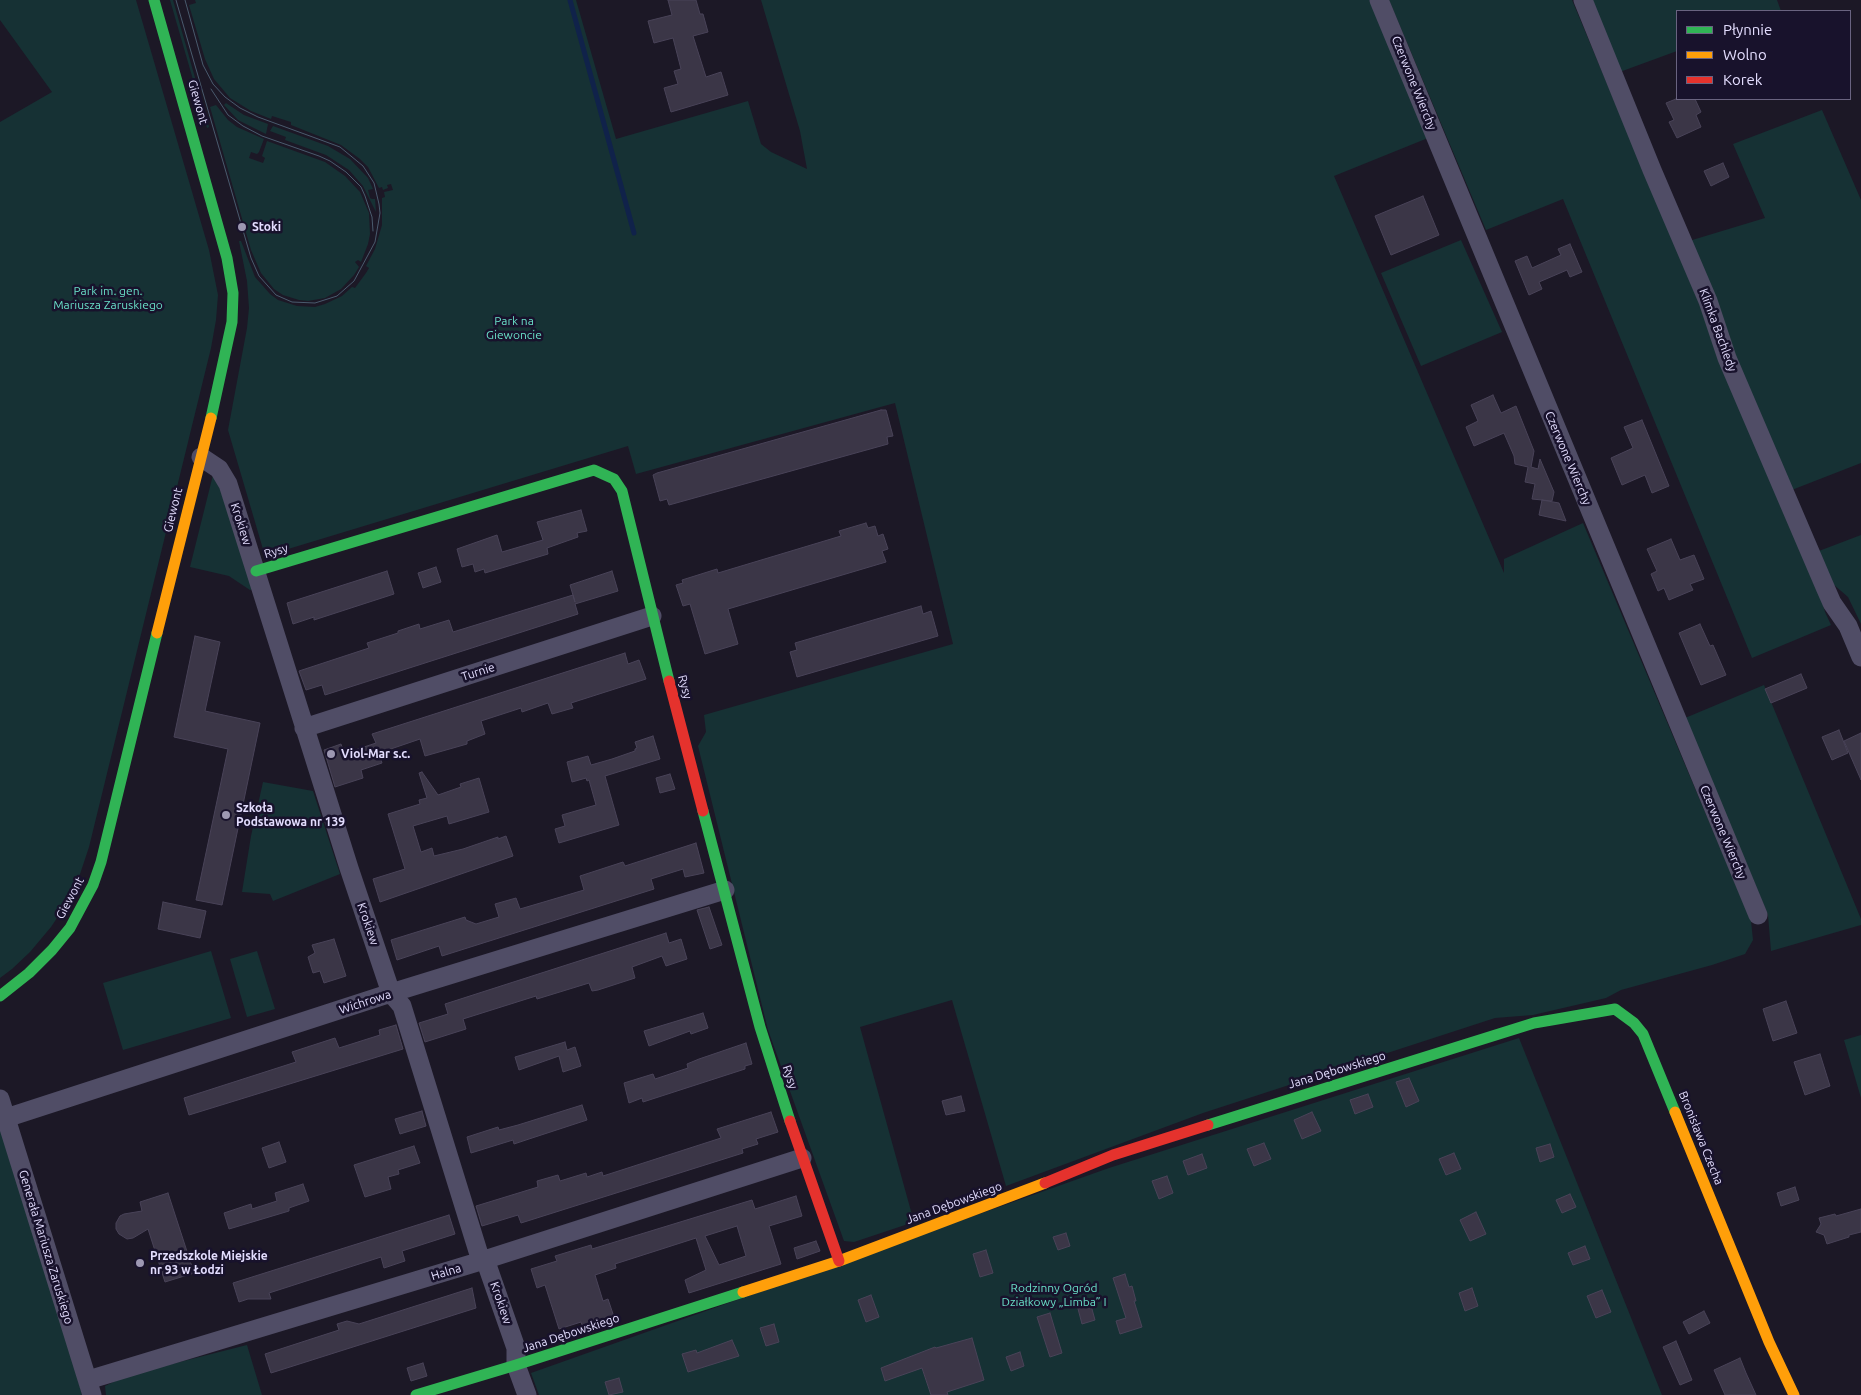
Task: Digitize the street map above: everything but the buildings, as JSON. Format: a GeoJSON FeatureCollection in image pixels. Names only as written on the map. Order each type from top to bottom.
{"type":"FeatureCollection","features":[{"type":"Feature","properties":{"kind":"street","name":"Giewont"},"geometry":{"type":"LineString","coordinates":[[0,996],[29,973],[52,950],[70,928],[93,885],[104,852],[201,458],[232,322],[233,293],[222,235],[154,0]]}},
{"type":"Feature","properties":{"kind":"street","name":"Czerwone Wierchy"},"geometry":{"type":"LineString","coordinates":[[1379,0],[1758,914]]}},
{"type":"Feature","properties":{"kind":"street","name":"Klimka Bachledy"},"geometry":{"type":"LineString","coordinates":[[1583,0],[1708,301],[1727,358],[1832,603],[1848,626],[1861,657]]}},
{"type":"Feature","properties":{"kind":"street","name":"Krokiew"},"geometry":{"type":"LineString","coordinates":[[201,458],[213,464],[224,476],[256,571],[349,868],[391,993],[402,1006],[481,1261],[488,1265],[516,1348],[516,1365],[527,1395]]}},
{"type":"Feature","properties":{"kind":"street","name":"Rysy"},"geometry":{"type":"LineString","coordinates":[[256,571],[594,470],[614,479],[622,491],[652,616],[760,1027],[802,1158],[839,1260]]}},
{"type":"Feature","properties":{"kind":"street","name":"Turnie"},"geometry":{"type":"LineString","coordinates":[[304,728],[652,616]]}},
{"type":"Feature","properties":{"kind":"street","name":"Wichrowa"},"geometry":{"type":"LineString","coordinates":[[6,1118],[391,993],[725,890]]}},
{"type":"Feature","properties":{"kind":"street","name":"Bronisława Czecha"},"geometry":{"type":"LineString","coordinates":[[1501,1034],[1534,1023],[1615,1009],[1634,1023],[1643,1034],[1769,1342],[1794,1395]]}},
{"type":"Feature","properties":{"kind":"street","name":"Jana Dębowskiego"},"geometry":{"type":"LineString","coordinates":[[416,1395],[516,1365],[839,1260],[1045,1184],[1113,1155],[1501,1034]]}},
{"type":"Feature","properties":{"kind":"street","name":"Generała Mariusza Zaruskiego"},"geometry":{"type":"LineString","coordinates":[[0,1098],[90,1387]]}},
{"type":"Feature","properties":{"kind":"street","name":"Halna"},"geometry":{"type":"LineString","coordinates":[[90,1387],[802,1158]]}},
{"type":"Feature","properties":{"kind":"green space","name":"Park im. gen. Mariusza Zaruskiego"},"geometry":{"type":"Polygon","coordinates":[[[0,0],[136,0],[209,250],[218,295],[211,348],[89,847],[67,903],[51,927],[30,952],[0,978],[0,122],[52,92],[0,20],[0,0]]]}},
{"type":"Feature","properties":{"kind":"green space"},"geometry":{"type":"Polygon","coordinates":[[[170,0],[173,0],[209,127],[207,128],[170,0]]]}},
{"type":"Feature","properties":{"kind":"green space","name":"Park na Giewoncie"},"geometry":{"type":"Polygon","coordinates":[[[195,0],[576,0],[616,139],[748,101],[761,144],[771,152],[807,169],[800,131],[761,0],[1370,0],[1428,138],[1334,176],[1504,573],[1504,559],[1583,523],[1751,921],[1753,940],[1745,954],[1621,990],[1606,998],[1533,1015],[1495,1018],[1203,1113],[1006,1186],[952,1000],[860,1027],[914,1222],[854,1242],[844,1241],[768,1030],[698,746],[706,732],[704,715],[953,644],[895,403],[636,474],[628,446],[265,556],[228,430],[249,308],[247,281],[239,241],[241,241],[255,277],[278,300],[297,306],[315,307],[325,304],[342,296],[352,287],[355,288],[369,268],[366,266],[375,249],[382,225],[382,198],[385,197],[384,192],[393,190],[391,184],[387,185],[388,188],[383,190],[382,187],[379,188],[368,167],[341,145],[291,125],[291,122],[272,116],[271,119],[251,111],[230,98],[214,79],[205,59],[189,5],[196,3],[195,0]]]}},
{"type":"Feature","properties":{"kind":"green space"},"geometry":{"type":"Polygon","coordinates":[[[1389,0],[1572,0],[1817,584],[1831,625],[1752,658],[1563,199],[1486,230],[1389,0]]]}},
{"type":"Feature","properties":{"kind":"green space"},"geometry":{"type":"Polygon","coordinates":[[[1588,0],[1777,0],[1781,10],[1676,10],[1676,51],[1617,73],[1588,0]]]}},
{"type":"Feature","properties":{"kind":"green space"},"geometry":{"type":"Polygon","coordinates":[[[226,103],[244,115],[268,124],[266,134],[238,120],[224,105],[226,103]]]}},
{"type":"Feature","properties":{"kind":"green space"},"geometry":{"type":"Polygon","coordinates":[[[216,105],[228,120],[237,127],[264,139],[259,152],[257,154],[251,152],[249,158],[263,163],[265,158],[262,156],[267,141],[325,162],[345,176],[360,192],[369,213],[370,234],[361,262],[358,260],[355,262],[359,267],[341,289],[325,298],[308,301],[299,300],[283,295],[274,289],[261,273],[251,250],[210,107],[216,105]]]}},
{"type":"Feature","properties":{"kind":"green space"},"geometry":{"type":"Polygon","coordinates":[[[1822,110],[1861,200],[1861,463],[1784,493],[1689,241],[1765,218],[1733,144],[1822,110]]]}},
{"type":"Feature","properties":{"kind":"green space"},"geometry":{"type":"Polygon","coordinates":[[[273,126],[328,146],[350,159],[368,178],[373,189],[368,190],[370,198],[375,199],[376,212],[363,186],[349,170],[326,155],[285,140],[286,137],[270,131],[273,126]]]}},
{"type":"Feature","properties":{"kind":"green space"},"geometry":{"type":"Polygon","coordinates":[[[1461,240],[1502,332],[1421,366],[1381,273],[1461,240]]]}},
{"type":"Feature","properties":{"kind":"green space"},"geometry":{"type":"Polygon","coordinates":[[[213,475],[216,476],[253,589],[250,590],[229,576],[190,567],[213,475]]]}},
{"type":"Feature","properties":{"kind":"green space"},"geometry":{"type":"Polygon","coordinates":[[[1861,535],[1861,624],[1848,597],[1833,584],[1811,554],[1861,535]]]}},
{"type":"Feature","properties":{"kind":"green space"},"geometry":{"type":"Polygon","coordinates":[[[1764,685],[1861,919],[1861,925],[1771,951],[1768,915],[1685,718],[1764,685]]]}},
{"type":"Feature","properties":{"kind":"green space"},"geometry":{"type":"Polygon","coordinates":[[[263,782],[313,791],[340,874],[273,901],[270,894],[242,892],[251,836],[263,782]]]}},
{"type":"Feature","properties":{"kind":"green space"},"geometry":{"type":"Polygon","coordinates":[[[211,951],[231,1018],[123,1050],[103,983],[211,951]]]}},
{"type":"Feature","properties":{"kind":"green space"},"geometry":{"type":"Polygon","coordinates":[[[257,951],[275,1009],[247,1017],[230,959],[257,951]]]}},
{"type":"Feature","properties":{"kind":"green space"},"geometry":{"type":"Polygon","coordinates":[[[1861,1035],[1861,1098],[1844,1040],[1861,1035]]]}},
{"type":"Feature","properties":{"kind":"green space","name":"Rodzinny Ogród Działkowy „Limba” I"},"geometry":{"type":"Polygon","coordinates":[[[1519,1038],[1662,1395],[539,1395],[531,1373],[1109,1168],[1519,1038]]]}},
{"type":"Feature","properties":{"kind":"green space"},"geometry":{"type":"Polygon","coordinates":[[[0,1120],[58,1301],[82,1395],[0,1395],[0,1120]]]}},
{"type":"Feature","properties":{"kind":"green space"},"geometry":{"type":"Polygon","coordinates":[[[247,1345],[262,1395],[106,1395],[105,1386],[128,1375],[247,1345]]]}},
{"type":"Feature","properties":{"kind":"waterway"},"geometry":{"type":"LineString","coordinates":[[570,0],[634,233]]}},
{"type":"Feature","properties":{"kind":"tram line"},"geometry":{"type":"LineString","coordinates":[[176,0],[251,258],[259,276],[276,295],[292,302],[315,303],[337,296],[354,281],[375,242],[380,213],[374,183],[363,166],[340,147],[258,117],[240,108],[225,97],[213,84],[203,65],[185,0]]}},
{"type":"Feature","properties":{"kind":"tram line"},"geometry":{"type":"LineString","coordinates":[[211,89],[228,115],[243,126],[262,136],[319,156],[346,172],[361,187],[372,217],[373,231]]}},
{"type":"Feature","properties":{"kind":"traffic: fast"},"geometry":{"type":"LineString","coordinates":[[154,0],[227,258],[233,293],[232,322],[211,418]]}},
{"type":"Feature","properties":{"kind":"traffic: fast"},"geometry":{"type":"LineString","coordinates":[[256,571],[594,470],[614,479],[622,491],[669,681]]}},
{"type":"Feature","properties":{"kind":"traffic: fast"},"geometry":{"type":"LineString","coordinates":[[0,996],[29,973],[52,950],[70,928],[93,885],[101,862],[157,633]]}},
{"type":"Feature","properties":{"kind":"traffic: fast"},"geometry":{"type":"LineString","coordinates":[[703,811],[760,1027],[790,1121]]}},
{"type":"Feature","properties":{"kind":"traffic: fast"},"geometry":{"type":"LineString","coordinates":[[1208,1125],[1534,1023],[1615,1009],[1634,1023],[1643,1034],[1675,1112]]}},
{"type":"Feature","properties":{"kind":"traffic: fast"},"geometry":{"type":"LineString","coordinates":[[416,1395],[743,1292]]}},
{"type":"Feature","properties":{"kind":"traffic: slow"},"geometry":{"type":"LineString","coordinates":[[157,633],[211,418]]}},
{"type":"Feature","properties":{"kind":"traffic: slow"},"geometry":{"type":"LineString","coordinates":[[1675,1112],[1769,1342],[1794,1395]]}},
{"type":"Feature","properties":{"kind":"traffic: slow"},"geometry":{"type":"LineString","coordinates":[[743,1292],[839,1261],[1045,1183]]}},
{"type":"Feature","properties":{"kind":"traffic: jam"},"geometry":{"type":"LineString","coordinates":[[669,681],[703,811]]}},
{"type":"Feature","properties":{"kind":"traffic: jam"},"geometry":{"type":"LineString","coordinates":[[790,1121],[839,1261]]}},
{"type":"Feature","properties":{"kind":"traffic: jam"},"geometry":{"type":"LineString","coordinates":[[1045,1183],[1113,1155],[1208,1125]]}},
{"type":"Feature","properties":{"kind":"place","name":"Stoki"},"geometry":{"type":"Point","coordinates":[242,227]}},
{"type":"Feature","properties":{"kind":"place","name":"Viol-Mar s.c."},"geometry":{"type":"Point","coordinates":[331,754]}},
{"type":"Feature","properties":{"kind":"place","name":"Szkoła Podstawowa nr 139"},"geometry":{"type":"Point","coordinates":[226,815]}},
{"type":"Feature","properties":{"kind":"place","name":"Przedszkole Miejskie nr 93 w Łodzi"},"geometry":{"type":"Point","coordinates":[140,1263]}}]}
